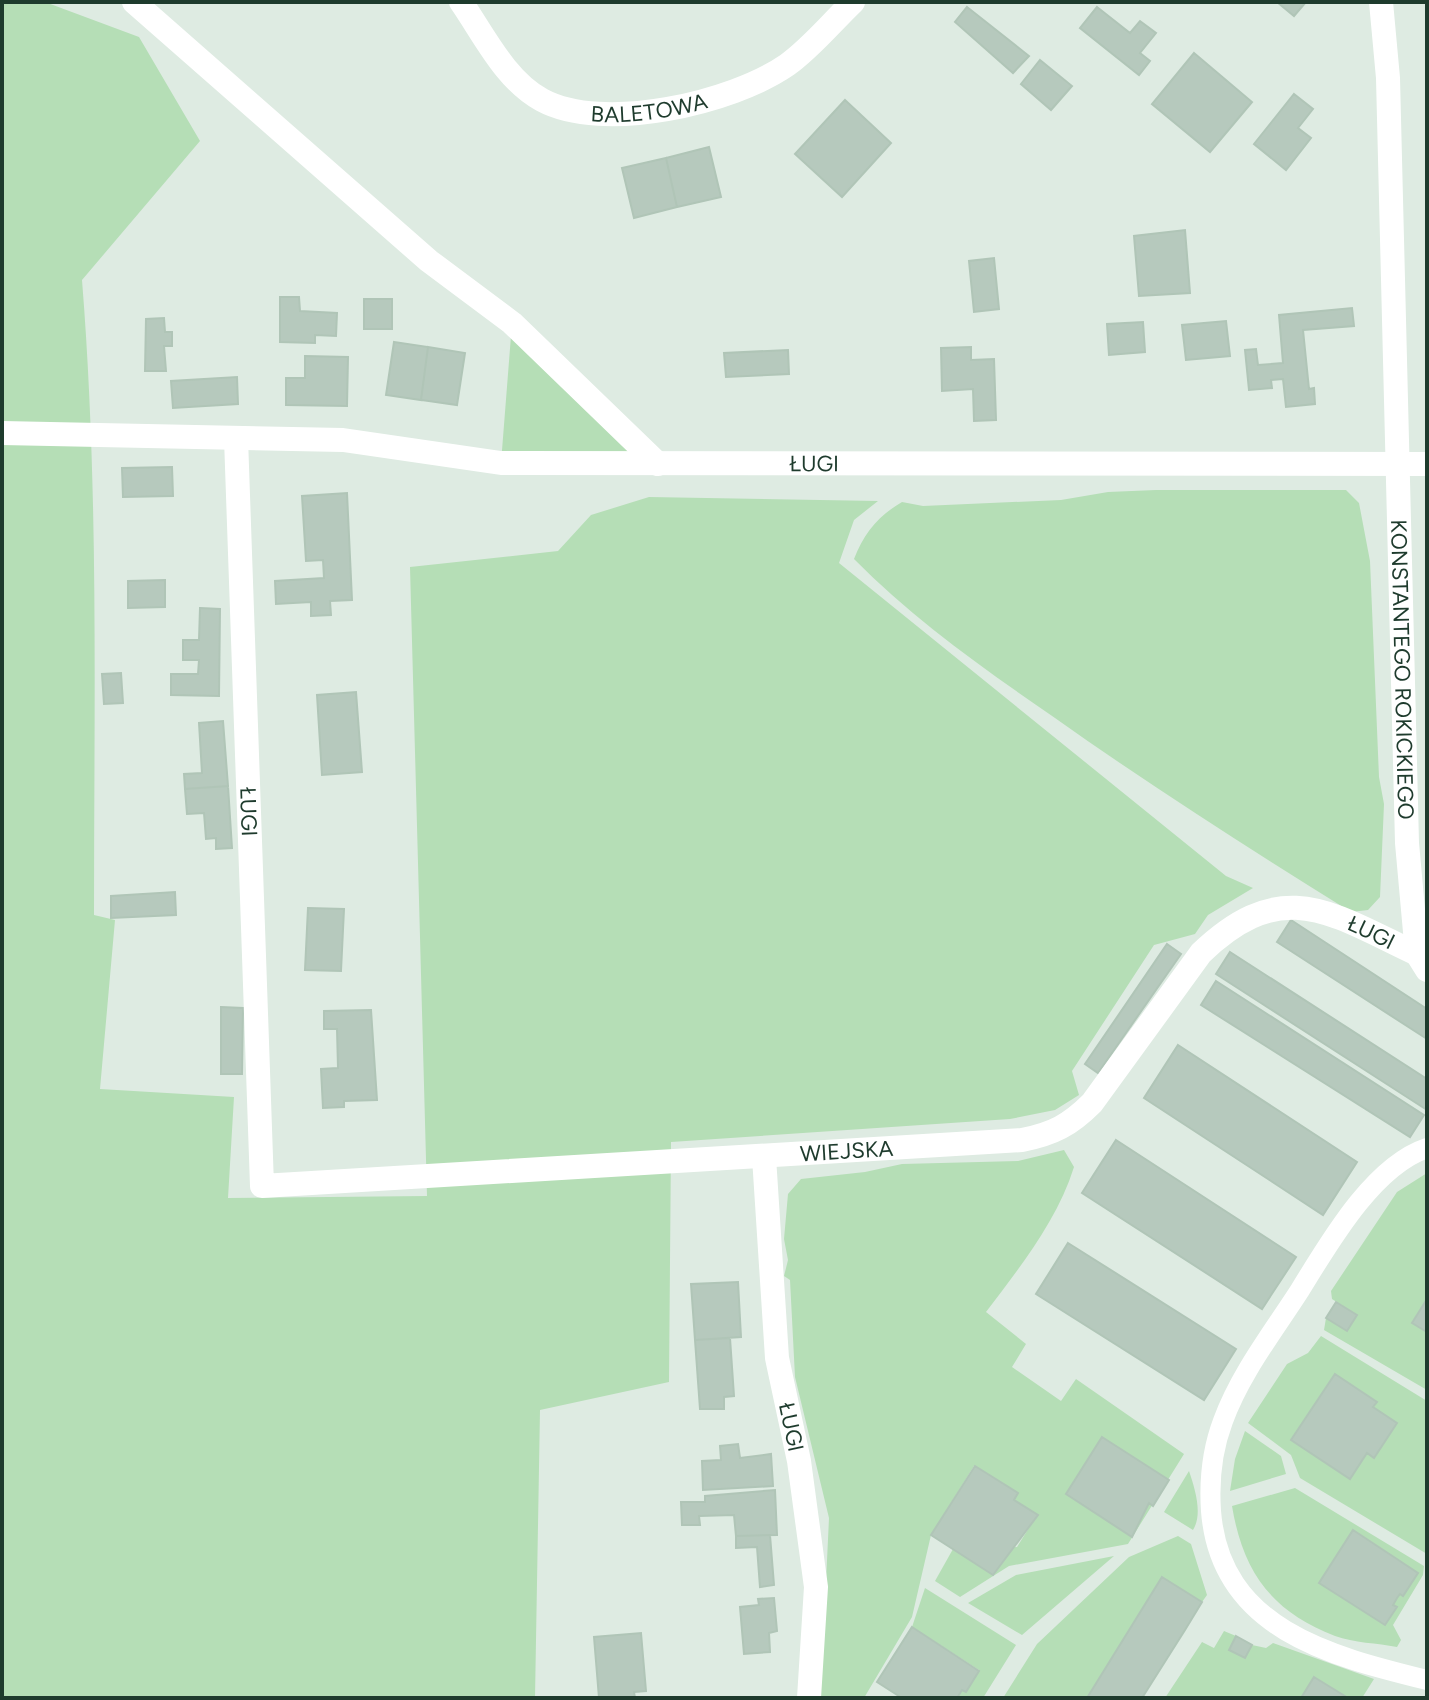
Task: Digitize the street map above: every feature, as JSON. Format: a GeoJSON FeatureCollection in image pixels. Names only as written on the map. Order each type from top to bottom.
{"type":"FeatureCollection","features":[{"type":"Feature","properties":{"kind":"street"},"geometry":{"type":"LineString","coordinates":[[134,2],[429,261],[512,323],[658,464]]}},
{"type":"Feature","properties":{"kind":"street","name":"BALETOWA"},"geometry":{"type":"LineString","coordinates":[[461,2],[514,78],[541,100],[573,111],[635,114],[694,102],[743,87],[787,65],[853,2]]}},
{"type":"Feature","properties":{"kind":"street","name":"KONSTANTEGO ROKICKIEGO"},"geometry":{"type":"LineString","coordinates":[[1385,4],[1407,843],[1422,962]]}},
{"type":"Feature","properties":{"kind":"street","name":"ŁUGI"},"geometry":{"type":"LineString","coordinates":[[2,433],[343,440],[501,463],[1395,463]]}},
{"type":"Feature","properties":{"kind":"street","name":"ŁUGI"},"geometry":{"type":"LineString","coordinates":[[236,438],[262,1186]]}},
{"type":"Feature","properties":{"kind":"street"},"geometry":{"type":"LineString","coordinates":[[1395,463],[1427,464]]}},
{"type":"Feature","properties":{"kind":"street","name":"WIEJSKA"},"geometry":{"type":"LineString","coordinates":[[262,1186],[764,1157],[1022,1140],[1050,1135],[1071,1124],[1092,1103],[1166,999],[1217,938],[1266,910],[1290,906],[1327,912]]}},
{"type":"Feature","properties":{"kind":"street","name":"ŁUGI"},"geometry":{"type":"LineString","coordinates":[[1327,912],[1422,962]]}},
{"type":"Feature","properties":{"kind":"street","name":"ŁUGI"},"geometry":{"type":"LineString","coordinates":[[764,1157],[777,1358],[799,1461],[816,1587],[809,1698]]}},
{"type":"Feature","properties":{"kind":"lane"},"geometry":{"type":"LineString","coordinates":[[1427,1148],[1388,1168],[1327,1248],[1266,1343],[1224,1419],[1212,1462],[1210,1498],[1219,1556],[1235,1589],[1249,1604],[1298,1638],[1380,1668],[1427,1680]]}},
{"type":"Feature","properties":{"kind":"green space"},"geometry":{"type":"Polygon","coordinates":[[[2,2],[45,2],[139,37],[200,141],[82,280],[93,518],[94,915],[115,920],[100,1089],[234,1097],[228,1198],[427,1196],[410,567],[558,551],[591,515],[649,497],[878,501],[854,520],[839,563],[1226,876],[1253,888],[1208,915],[1195,934],[1154,945],[1072,1071],[1079,1095],[1055,1110],[1010,1119],[671,1142],[669,1382],[540,1410],[535,1698],[2,1698],[2,2]]]}},
{"type":"Feature","properties":{"kind":"green space"},"geometry":{"type":"Polygon","coordinates":[[[512,323],[658,464],[501,463],[512,323]]]}},
{"type":"Feature","properties":{"kind":"green space"},"geometry":{"type":"Polygon","coordinates":[[[1346,490],[1359,503],[1370,561],[1379,777],[1384,804],[1380,897],[1368,910],[1351,912],[1128,768],[950,643],[854,559],[873,526],[902,502],[923,506],[1061,500],[1108,492],[1346,490]]]}},
{"type":"Feature","properties":{"kind":"green space"},"geometry":{"type":"Polygon","coordinates":[[[1064,1150],[1074,1167],[1058,1206],[1036,1243],[986,1312],[1026,1344],[1012,1367],[1061,1401],[1076,1379],[1184,1454],[1128,1544],[1009,1566],[960,1597],[935,1581],[953,1549],[1017,1547],[1037,1515],[1014,1500],[1017,1493],[974,1466],[931,1535],[912,1617],[864,1698],[817,1698],[822,1667],[829,1518],[795,1377],[790,1280],[784,1276],[788,1260],[784,1239],[788,1194],[801,1179],[865,1172],[902,1164],[1018,1161],[1064,1150]]]}},
{"type":"Feature","properties":{"kind":"green space"},"geometry":{"type":"Polygon","coordinates":[[[1427,1173],[1427,1299],[1412,1322],[1427,1332],[1427,1390],[1324,1330],[1326,1318],[1347,1331],[1357,1315],[1332,1299],[1331,1291],[1397,1192],[1427,1173]]]}},
{"type":"Feature","properties":{"kind":"green space"},"geometry":{"type":"Polygon","coordinates":[[[1321,1336],[1427,1401],[1427,1554],[1300,1478],[1291,1455],[1248,1423],[1287,1364],[1308,1353],[1321,1336]]]}},
{"type":"Feature","properties":{"kind":"green space"},"geometry":{"type":"Polygon","coordinates":[[[1245,1431],[1281,1456],[1286,1474],[1230,1491],[1235,1459],[1245,1431]]]}},
{"type":"Feature","properties":{"kind":"green space"},"geometry":{"type":"Polygon","coordinates":[[[1189,1471],[1198,1509],[1193,1530],[1164,1512],[1189,1471]]]}},
{"type":"Feature","properties":{"kind":"green space"},"geometry":{"type":"Polygon","coordinates":[[[1295,1488],[1424,1566],[1423,1575],[1393,1625],[1401,1640],[1397,1647],[1342,1638],[1313,1626],[1277,1601],[1253,1570],[1237,1530],[1232,1506],[1295,1488]]]}},
{"type":"Feature","properties":{"kind":"green space"},"geometry":{"type":"Polygon","coordinates":[[[1178,1536],[1191,1544],[1207,1595],[1202,1602],[1162,1578],[1087,1698],[1003,1698],[1037,1644],[1129,1557],[1178,1536]]]}},
{"type":"Feature","properties":{"kind":"green space"},"geometry":{"type":"Polygon","coordinates":[[[1114,1556],[1022,1635],[968,1603],[1016,1575],[1114,1556]]]}},
{"type":"Feature","properties":{"kind":"green space"},"geometry":{"type":"Polygon","coordinates":[[[925,1588],[1016,1645],[983,1698],[957,1698],[962,1690],[966,1692],[979,1670],[912,1627],[925,1588]]]}},
{"type":"Feature","properties":{"kind":"green space"},"geometry":{"type":"Polygon","coordinates":[[[1224,1631],[1236,1636],[1230,1650],[1245,1658],[1252,1645],[1266,1648],[1273,1643],[1374,1679],[1362,1698],[1348,1698],[1314,1677],[1301,1698],[1165,1698],[1202,1642],[1214,1648],[1224,1631]]]}},
{"type":"Feature","properties":{"kind":"building"},"geometry":{"type":"Polygon","coordinates":[[[1277,2],[1306,2],[1294,16],[1277,2]]]}},
{"type":"Feature","properties":{"kind":"building"},"geometry":{"type":"Polygon","coordinates":[[[967,7],[1029,56],[1013,73],[955,22],[967,7]]]}},
{"type":"Feature","properties":{"kind":"building"},"geometry":{"type":"Polygon","coordinates":[[[1097,7],[1130,33],[1140,21],[1156,33],[1140,53],[1150,61],[1139,75],[1080,28],[1097,7]]]}},
{"type":"Feature","properties":{"kind":"building"},"geometry":{"type":"Polygon","coordinates":[[[1194,53],[1252,102],[1210,152],[1152,104],[1194,53]]]}},
{"type":"Feature","properties":{"kind":"building"},"geometry":{"type":"Polygon","coordinates":[[[1040,60],[1072,86],[1051,110],[1021,84],[1040,60]]]}},
{"type":"Feature","properties":{"kind":"building"},"geometry":{"type":"Polygon","coordinates":[[[1294,94],[1313,109],[1298,128],[1311,138],[1286,170],[1254,144],[1294,94]]]}},
{"type":"Feature","properties":{"kind":"building"},"geometry":{"type":"Polygon","coordinates":[[[845,100],[891,143],[842,197],[795,154],[845,100]]]}},
{"type":"Feature","properties":{"kind":"building"},"geometry":{"type":"Polygon","coordinates":[[[709,147],[721,197],[677,207],[666,158],[709,147]]]}},
{"type":"Feature","properties":{"kind":"building"},"geometry":{"type":"Polygon","coordinates":[[[666,158],[677,207],[634,218],[622,168],[666,158]]]}},
{"type":"Feature","properties":{"kind":"building"},"geometry":{"type":"Polygon","coordinates":[[[1185,230],[1190,293],[1139,296],[1134,236],[1185,230]]]}},
{"type":"Feature","properties":{"kind":"building"},"geometry":{"type":"Polygon","coordinates":[[[994,258],[999,309],[974,312],[969,261],[994,258]]]}},
{"type":"Feature","properties":{"kind":"building"},"geometry":{"type":"Polygon","coordinates":[[[280,297],[299,297],[300,311],[337,313],[336,336],[315,335],[315,343],[280,342],[280,297]]]}},
{"type":"Feature","properties":{"kind":"building"},"geometry":{"type":"Polygon","coordinates":[[[364,299],[392,299],[392,329],[364,329],[364,299]]]}},
{"type":"Feature","properties":{"kind":"building"},"geometry":{"type":"Polygon","coordinates":[[[1352,308],[1354,326],[1303,330],[1309,389],[1314,388],[1315,404],[1286,407],[1283,379],[1271,380],[1272,388],[1249,390],[1245,350],[1256,349],[1258,365],[1283,363],[1279,315],[1352,308]]]}},
{"type":"Feature","properties":{"kind":"building"},"geometry":{"type":"Polygon","coordinates":[[[164,318],[165,332],[172,332],[172,346],[164,346],[166,371],[145,371],[146,319],[164,318]]]}},
{"type":"Feature","properties":{"kind":"building"},"geometry":{"type":"Polygon","coordinates":[[[1226,321],[1230,356],[1186,360],[1182,325],[1226,321]]]}},
{"type":"Feature","properties":{"kind":"building"},"geometry":{"type":"Polygon","coordinates":[[[1143,322],[1145,352],[1109,355],[1107,324],[1143,322]]]}},
{"type":"Feature","properties":{"kind":"building"},"geometry":{"type":"Polygon","coordinates":[[[394,342],[428,347],[421,400],[386,395],[394,342]]]}},
{"type":"Feature","properties":{"kind":"building"},"geometry":{"type":"Polygon","coordinates":[[[428,347],[465,353],[457,405],[421,400],[428,347]]]}},
{"type":"Feature","properties":{"kind":"building"},"geometry":{"type":"Polygon","coordinates":[[[971,347],[971,360],[994,359],[996,420],[974,421],[973,389],[942,391],[941,348],[971,347]]]}},
{"type":"Feature","properties":{"kind":"building"},"geometry":{"type":"Polygon","coordinates":[[[788,350],[789,374],[726,377],[724,353],[788,350]]]}},
{"type":"Feature","properties":{"kind":"building"},"geometry":{"type":"Polygon","coordinates":[[[305,356],[348,357],[347,406],[286,405],[286,378],[305,378],[305,356]]]}},
{"type":"Feature","properties":{"kind":"building"},"geometry":{"type":"Polygon","coordinates":[[[237,377],[238,404],[173,408],[171,381],[237,377]]]}},
{"type":"Feature","properties":{"kind":"building"},"geometry":{"type":"Polygon","coordinates":[[[172,467],[173,496],[123,497],[122,468],[172,467]]]}},
{"type":"Feature","properties":{"kind":"building"},"geometry":{"type":"Polygon","coordinates":[[[347,493],[352,600],[330,601],[331,615],[311,616],[311,602],[276,604],[275,581],[324,578],[323,560],[306,561],[302,496],[347,493]]]}},
{"type":"Feature","properties":{"kind":"building"},"geometry":{"type":"Polygon","coordinates":[[[165,580],[165,607],[128,608],[128,581],[165,580]]]}},
{"type":"Feature","properties":{"kind":"building"},"geometry":{"type":"Polygon","coordinates":[[[200,608],[220,609],[219,696],[171,695],[171,674],[198,674],[199,660],[183,660],[183,640],[199,640],[200,608]]]}},
{"type":"Feature","properties":{"kind":"building"},"geometry":{"type":"Polygon","coordinates":[[[121,673],[123,703],[104,704],[102,674],[121,673]]]}},
{"type":"Feature","properties":{"kind":"building"},"geometry":{"type":"Polygon","coordinates":[[[356,692],[362,772],[322,775],[317,695],[356,692]]]}},
{"type":"Feature","properties":{"kind":"building"},"geometry":{"type":"Polygon","coordinates":[[[223,721],[228,786],[185,789],[184,774],[202,773],[199,723],[223,721]]]}},
{"type":"Feature","properties":{"kind":"building"},"geometry":{"type":"Polygon","coordinates":[[[228,786],[232,848],[216,849],[216,838],[206,839],[204,813],[187,814],[185,789],[228,786]]]}},
{"type":"Feature","properties":{"kind":"building"},"geometry":{"type":"Polygon","coordinates":[[[175,892],[176,915],[111,918],[111,896],[175,892]]]}},
{"type":"Feature","properties":{"kind":"building"},"geometry":{"type":"Polygon","coordinates":[[[308,908],[344,909],[341,971],[305,970],[308,908]]]}},
{"type":"Feature","properties":{"kind":"building"},"geometry":{"type":"Polygon","coordinates":[[[1291,920],[1427,1009],[1427,1039],[1277,942],[1291,920]]]}},
{"type":"Feature","properties":{"kind":"building"},"geometry":{"type":"Polygon","coordinates":[[[1167,944],[1181,954],[1098,1073],[1085,1064],[1167,944]]]}},
{"type":"Feature","properties":{"kind":"building"},"geometry":{"type":"Polygon","coordinates":[[[1230,952],[1427,1079],[1427,1110],[1216,974],[1230,952]]]}},
{"type":"Feature","properties":{"kind":"building"},"geometry":{"type":"Polygon","coordinates":[[[1216,981],[1424,1115],[1410,1137],[1201,1005],[1216,981]]]}},
{"type":"Feature","properties":{"kind":"building"},"geometry":{"type":"Polygon","coordinates":[[[221,1007],[243,1008],[242,1074],[221,1074],[221,1007]]]}},
{"type":"Feature","properties":{"kind":"building"},"geometry":{"type":"Polygon","coordinates":[[[371,1010],[377,1100],[344,1101],[344,1107],[323,1108],[321,1069],[338,1068],[337,1029],[324,1029],[324,1011],[371,1010]]]}},
{"type":"Feature","properties":{"kind":"building"},"geometry":{"type":"Polygon","coordinates":[[[1178,1045],[1357,1162],[1323,1215],[1144,1098],[1178,1045]]]}},
{"type":"Feature","properties":{"kind":"building"},"geometry":{"type":"Polygon","coordinates":[[[1116,1140],[1296,1257],[1262,1309],[1082,1193],[1116,1140]]]}},
{"type":"Feature","properties":{"kind":"building"},"geometry":{"type":"Polygon","coordinates":[[[1068,1243],[1236,1349],[1204,1400],[1036,1294],[1068,1243]]]}},
{"type":"Feature","properties":{"kind":"building"},"geometry":{"type":"Polygon","coordinates":[[[738,1282],[741,1337],[695,1340],[691,1284],[738,1282]]]}},
{"type":"Feature","properties":{"kind":"building"},"geometry":{"type":"Polygon","coordinates":[[[1427,1299],[1427,1332],[1412,1323],[1427,1299]]]}},
{"type":"Feature","properties":{"kind":"building"},"geometry":{"type":"Polygon","coordinates":[[[1336,1302],[1357,1315],[1347,1331],[1326,1318],[1336,1302]]]}},
{"type":"Feature","properties":{"kind":"building"},"geometry":{"type":"Polygon","coordinates":[[[730,1338],[734,1396],[724,1397],[724,1409],[700,1409],[695,1340],[730,1338]]]}},
{"type":"Feature","properties":{"kind":"building"},"geometry":{"type":"Polygon","coordinates":[[[1335,1374],[1377,1402],[1373,1407],[1397,1423],[1374,1458],[1367,1453],[1350,1479],[1291,1440],[1335,1374]]]}},
{"type":"Feature","properties":{"kind":"building"},"geometry":{"type":"Polygon","coordinates":[[[1102,1437],[1169,1480],[1153,1506],[1149,1503],[1132,1537],[1066,1494],[1102,1437]]]}},
{"type":"Feature","properties":{"kind":"building"},"geometry":{"type":"Polygon","coordinates":[[[738,1444],[740,1458],[771,1454],[773,1486],[703,1490],[702,1461],[721,1460],[720,1446],[738,1444]]]}},
{"type":"Feature","properties":{"kind":"building"},"geometry":{"type":"Polygon","coordinates":[[[975,1466],[1018,1493],[1014,1500],[1038,1515],[993,1575],[931,1535],[975,1466]]]}},
{"type":"Feature","properties":{"kind":"building"},"geometry":{"type":"Polygon","coordinates":[[[775,1490],[777,1535],[736,1536],[734,1515],[699,1516],[700,1525],[682,1525],[681,1502],[705,1502],[705,1496],[775,1490]]]}},
{"type":"Feature","properties":{"kind":"building"},"geometry":{"type":"Polygon","coordinates":[[[1353,1530],[1418,1573],[1403,1596],[1400,1594],[1397,1598],[1393,1605],[1397,1607],[1385,1625],[1319,1583],[1353,1530]]]}},
{"type":"Feature","properties":{"kind":"building"},"geometry":{"type":"Polygon","coordinates":[[[770,1535],[774,1585],[760,1587],[757,1547],[736,1548],[736,1536],[770,1535]]]}},
{"type":"Feature","properties":{"kind":"building"},"geometry":{"type":"Polygon","coordinates":[[[1162,1577],[1202,1602],[1185,1630],[1142,1698],[1087,1698],[1162,1577]]]}},
{"type":"Feature","properties":{"kind":"building"},"geometry":{"type":"Polygon","coordinates":[[[774,1598],[777,1631],[769,1633],[770,1652],[744,1654],[740,1607],[759,1605],[758,1599],[774,1598]]]}},
{"type":"Feature","properties":{"kind":"building"},"geometry":{"type":"Polygon","coordinates":[[[912,1627],[979,1671],[966,1692],[962,1690],[957,1698],[902,1698],[877,1682],[912,1627]]]}},
{"type":"Feature","properties":{"kind":"building"},"geometry":{"type":"Polygon","coordinates":[[[641,1633],[646,1691],[634,1692],[635,1698],[599,1698],[594,1637],[641,1633]]]}},
{"type":"Feature","properties":{"kind":"building"},"geometry":{"type":"Polygon","coordinates":[[[1236,1636],[1252,1645],[1245,1658],[1229,1650],[1236,1636]]]}},
{"type":"Feature","properties":{"kind":"building"},"geometry":{"type":"Polygon","coordinates":[[[1314,1677],[1348,1698],[1301,1698],[1314,1677]]]}}]}
